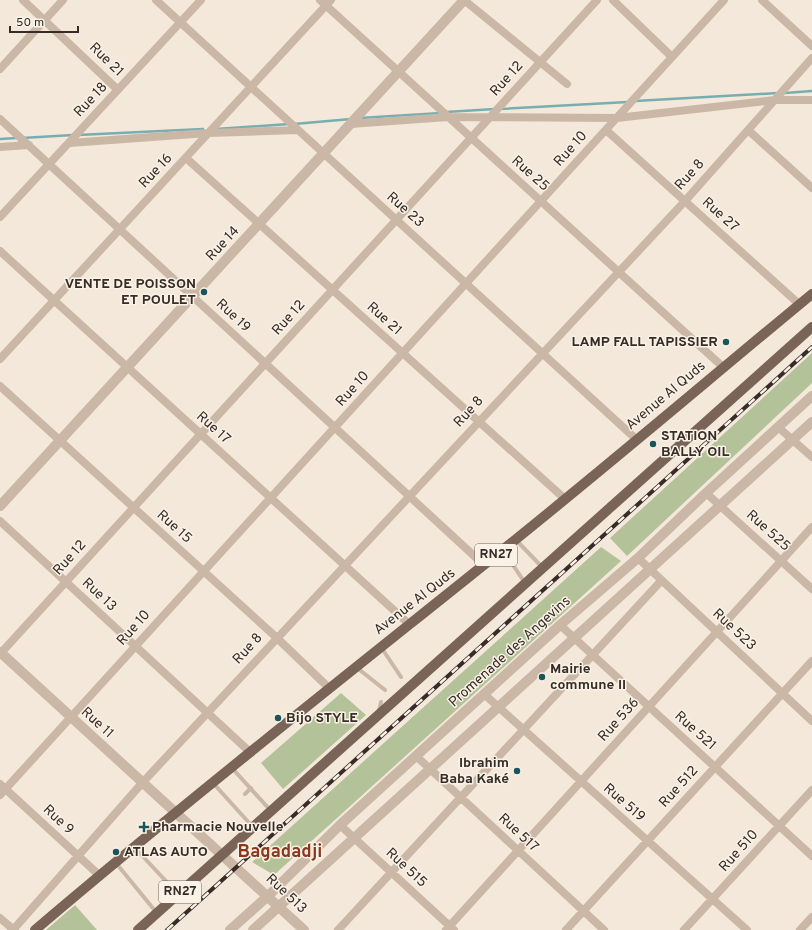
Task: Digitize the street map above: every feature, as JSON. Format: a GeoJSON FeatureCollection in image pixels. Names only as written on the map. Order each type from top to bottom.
{"type":"FeatureCollection","features":[{"type":"Feature","properties":{"kind":"main road","name":"Avenue Al Quds"},"geometry":{"type":"LineString","coordinates":[[35,930],[99,875],[116,863],[329,688],[503,550],[812,294]]}},
{"type":"Feature","properties":{"kind":"main road","name":"RN27"},"geometry":{"type":"LineString","coordinates":[[138,930],[812,327]]}},
{"type":"Feature","properties":{"kind":"street","name":"Rue 21"},"geometry":{"type":"LineString","coordinates":[[23,0],[118,90]]}},
{"type":"Feature","properties":{"kind":"street"},"geometry":{"type":"LineString","coordinates":[[0,69],[63,0]]}},
{"type":"Feature","properties":{"kind":"street","name":"Rue 23"},"geometry":{"type":"LineString","coordinates":[[156,0],[636,439]]}},
{"type":"Feature","properties":{"kind":"street","name":"Rue 18"},"geometry":{"type":"LineString","coordinates":[[0,218],[202,0]]}},
{"type":"Feature","properties":{"kind":"street"},"geometry":{"type":"LineString","coordinates":[[464,0],[568,84]]}},
{"type":"Feature","properties":{"kind":"street","name":"Rue 14"},"geometry":{"type":"LineString","coordinates":[[0,506],[59,440],[128,368],[260,225],[464,0]]}},
{"type":"Feature","properties":{"kind":"street","name":"Rue 12"},"geometry":{"type":"LineString","coordinates":[[0,653],[596,0]]}},
{"type":"Feature","properties":{"kind":"street"},"geometry":{"type":"LineString","coordinates":[[613,0],[672,57]]}},
{"type":"Feature","properties":{"kind":"street","name":"Rue 10"},"geometry":{"type":"LineString","coordinates":[[2,789],[70,718],[724,0]]}},
{"type":"Feature","properties":{"kind":"street"},"geometry":{"type":"LineString","coordinates":[[762,0],[812,46]]}},
{"type":"Feature","properties":{"kind":"street","name":"Rue 25"},"geometry":{"type":"LineString","coordinates":[[326,2],[398,73],[619,271],[723,367]]}},
{"type":"Feature","properties":{"kind":"street","name":"Rue 16"},"geometry":{"type":"LineString","coordinates":[[0,360],[251,87],[326,2]]}},
{"type":"Feature","properties":{"kind":"street","name":"Rue 8"},"geometry":{"type":"LineString","coordinates":[[13,930],[142,782],[685,201],[812,58]]}},
{"type":"Feature","properties":{"kind":"street"},"geometry":{"type":"LineString","coordinates":[[350,124],[448,117],[617,118],[775,100],[812,100]]}},
{"type":"Feature","properties":{"kind":"street","name":"Rue 19"},"geometry":{"type":"LineString","coordinates":[[0,119],[484,565]]}},
{"type":"Feature","properties":{"kind":"street"},"geometry":{"type":"LineString","coordinates":[[69,143],[208,133],[298,130]]}},
{"type":"Feature","properties":{"kind":"street","name":"Rue 27"},"geometry":{"type":"LineString","coordinates":[[606,130],[799,304]]}},
{"type":"Feature","properties":{"kind":"street"},"geometry":{"type":"LineString","coordinates":[[748,130],[812,188]]}},
{"type":"Feature","properties":{"kind":"street"},"geometry":{"type":"LineString","coordinates":[[0,147],[27,143]]}},
{"type":"Feature","properties":{"kind":"street","name":"Rue 21"},"geometry":{"type":"LineString","coordinates":[[186,158],[565,499]]}},
{"type":"Feature","properties":{"kind":"street","name":"Rue 17"},"geometry":{"type":"LineString","coordinates":[[0,251],[409,624]]}},
{"type":"Feature","properties":{"kind":"street","name":"Rue 15"},"geometry":{"type":"LineString","coordinates":[[0,386],[277,638],[329,688]]}},
{"type":"Feature","properties":{"kind":"street","name":"Promenade des Angevins"},"geometry":{"type":"LineString","coordinates":[[230,930],[268,896],[340,824],[560,626],[638,558],[706,493],[812,396]]}},
{"type":"Feature","properties":{"kind":"street"},"geometry":{"type":"LineString","coordinates":[[253,930],[497,706],[650,570],[812,422]]}},
{"type":"Feature","properties":{"kind":"street"},"geometry":{"type":"LineString","coordinates":[[778,427],[812,457]]}},
{"type":"Feature","properties":{"kind":"street","name":"Rue 525"},"geometry":{"type":"LineString","coordinates":[[706,493],[812,589]]}},
{"type":"Feature","properties":{"kind":"street","name":"Rue 13"},"geometry":{"type":"LineString","coordinates":[[0,522],[251,753]]}},
{"type":"Feature","properties":{"kind":"street","name":"Rue 536"},"geometry":{"type":"LineString","coordinates":[[450,929],[580,782],[812,527]]}},
{"type":"Feature","properties":{"kind":"street","name":"Rue 523"},"geometry":{"type":"LineString","coordinates":[[638,558],[812,721]]}},
{"type":"Feature","properties":{"kind":"street"},"geometry":{"type":"LineString","coordinates":[[338,930],[661,581]]}},
{"type":"Feature","properties":{"kind":"street","name":"Rue 521"},"geometry":{"type":"LineString","coordinates":[[560,626],[812,856]]}},
{"type":"Feature","properties":{"kind":"street","name":"Rue 11"},"geometry":{"type":"LineString","coordinates":[[0,653],[70,718],[177,813]]}},
{"type":"Feature","properties":{"kind":"street","name":"Rue 512"},"geometry":{"type":"LineString","coordinates":[[566,930],[812,661]]}},
{"type":"Feature","properties":{"kind":"street","name":"Rue 519"},"geometry":{"type":"LineString","coordinates":[[484,694],[580,782],[747,930]]}},
{"type":"Feature","properties":{"kind":"street","name":"Rue 517"},"geometry":{"type":"LineString","coordinates":[[416,756],[604,930]]}},
{"type":"Feature","properties":{"kind":"street","name":"Rue 9"},"geometry":{"type":"LineString","coordinates":[[2,789],[99,875]]}},
{"type":"Feature","properties":{"kind":"street","name":"Rue 510"},"geometry":{"type":"LineString","coordinates":[[684,930],[812,790]]}},
{"type":"Feature","properties":{"kind":"street","name":"Rue 513"},"geometry":{"type":"LineString","coordinates":[[177,813],[304,930]]}},
{"type":"Feature","properties":{"kind":"street","name":"Rue 515"},"geometry":{"type":"LineString","coordinates":[[340,824],[450,929]]}},
{"type":"Feature","properties":{"kind":"street"},"geometry":{"type":"LineString","coordinates":[[800,930],[812,917]]}},
{"type":"Feature","properties":{"kind":"street"},"geometry":{"type":"LineString","coordinates":[[0,918],[13,930]]}},
{"type":"Feature","properties":{"kind":"lane"},"geometry":{"type":"LineString","coordinates":[[516,539],[543,568]]}},
{"type":"Feature","properties":{"kind":"lane"},"geometry":{"type":"LineString","coordinates":[[503,550],[513,561],[526,584]]}},
{"type":"Feature","properties":{"kind":"lane"},"geometry":{"type":"LineString","coordinates":[[522,555],[527,552]]}},
{"type":"Feature","properties":{"kind":"lane"},"geometry":{"type":"LineString","coordinates":[[380,647],[401,677]]}},
{"type":"Feature","properties":{"kind":"lane"},"geometry":{"type":"LineString","coordinates":[[356,667],[385,690]]}},
{"type":"Feature","properties":{"kind":"lane"},"geometry":{"type":"LineString","coordinates":[[414,675],[425,673]]}},
{"type":"Feature","properties":{"kind":"lane"},"geometry":{"type":"LineString","coordinates":[[378,716],[381,702]]}},
{"type":"Feature","properties":{"kind":"lane"},"geometry":{"type":"LineString","coordinates":[[232,768],[272,811]]}},
{"type":"Feature","properties":{"kind":"lane"},"geometry":{"type":"LineString","coordinates":[[213,784],[253,828]]}},
{"type":"Feature","properties":{"kind":"lane"},"geometry":{"type":"LineString","coordinates":[[245,794],[251,788]]}},
{"type":"Feature","properties":{"kind":"lane"},"geometry":{"type":"LineString","coordinates":[[232,806],[236,802]]}},
{"type":"Feature","properties":{"kind":"lane"},"geometry":{"type":"LineString","coordinates":[[134,848],[178,894]]}},
{"type":"Feature","properties":{"kind":"lane"},"geometry":{"type":"LineString","coordinates":[[116,863],[157,913]]}},
{"type":"Feature","properties":{"kind":"green space"},"geometry":{"type":"Polygon","coordinates":[[[812,353],[812,383],[627,556],[610,538],[812,353]]]}},
{"type":"Feature","properties":{"kind":"green space"},"geometry":{"type":"Polygon","coordinates":[[[601,547],[621,561],[274,875],[252,862],[601,547]]]}},
{"type":"Feature","properties":{"kind":"green space"},"geometry":{"type":"Polygon","coordinates":[[[341,693],[366,715],[283,789],[261,763],[341,693]]]}},
{"type":"Feature","properties":{"kind":"green space"},"geometry":{"type":"Polygon","coordinates":[[[75,905],[97,930],[46,930],[75,905]]]}},
{"type":"Feature","properties":{"kind":"waterway"},"geometry":{"type":"LineString","coordinates":[[785,93],[812,91]]}},
{"type":"Feature","properties":{"kind":"waterway"},"geometry":{"type":"LineString","coordinates":[[635,101],[778,93]]}},
{"type":"Feature","properties":{"kind":"waterway"},"geometry":{"type":"LineString","coordinates":[[500,109],[628,102]]}},
{"type":"Feature","properties":{"kind":"waterway"},"geometry":{"type":"LineString","coordinates":[[446,112],[495,109]]}},
{"type":"Feature","properties":{"kind":"waterway"},"geometry":{"type":"LineString","coordinates":[[360,118],[441,113]]}},
{"type":"Feature","properties":{"kind":"waterway"},"geometry":{"type":"LineString","coordinates":[[294,124],[351,119]]}},
{"type":"Feature","properties":{"kind":"waterway"},"geometry":{"type":"LineString","coordinates":[[216,129],[289,124]]}},
{"type":"Feature","properties":{"kind":"waterway"},"geometry":{"type":"LineString","coordinates":[[78,135],[203,129]]}},
{"type":"Feature","properties":{"kind":"waterway"},"geometry":{"type":"LineString","coordinates":[[22,138],[73,135]]}},
{"type":"Feature","properties":{"kind":"waterway"},"geometry":{"type":"LineString","coordinates":[[0,139],[17,138]]}},
{"type":"Feature","properties":{"kind":"railway"},"geometry":{"type":"LineString","coordinates":[[167,930],[812,347]]}},
{"type":"Feature","properties":{"kind":"place","name":"VENTE DE POISSON ET POULET"},"geometry":{"type":"Point","coordinates":[204,292]}},
{"type":"Feature","properties":{"kind":"place","name":"LAMP FALL TAPISSIER"},"geometry":{"type":"Point","coordinates":[726,342]}},
{"type":"Feature","properties":{"kind":"place","name":"STATION BALLY OIL"},"geometry":{"type":"Point","coordinates":[653,444]}},
{"type":"Feature","properties":{"kind":"place","name":"Mairie commune II"},"geometry":{"type":"Point","coordinates":[542,677]}},
{"type":"Feature","properties":{"kind":"place","name":"Bijo STYLE"},"geometry":{"type":"Point","coordinates":[278,718]}},
{"type":"Feature","properties":{"kind":"place","name":"Ibrahim Baba Kaké"},"geometry":{"type":"Point","coordinates":[517,771]}},
{"type":"Feature","properties":{"kind":"place","name":"Pharmacie Nouvelle"},"geometry":{"type":"Point","coordinates":[144,827]}},
{"type":"Feature","properties":{"kind":"place","name":"ATLAS AUTO"},"geometry":{"type":"Point","coordinates":[116,852]}},
{"type":"Feature","properties":{"kind":"district","name":"Bagadadji"},"geometry":{"type":"Point","coordinates":[280,852]}}]}
